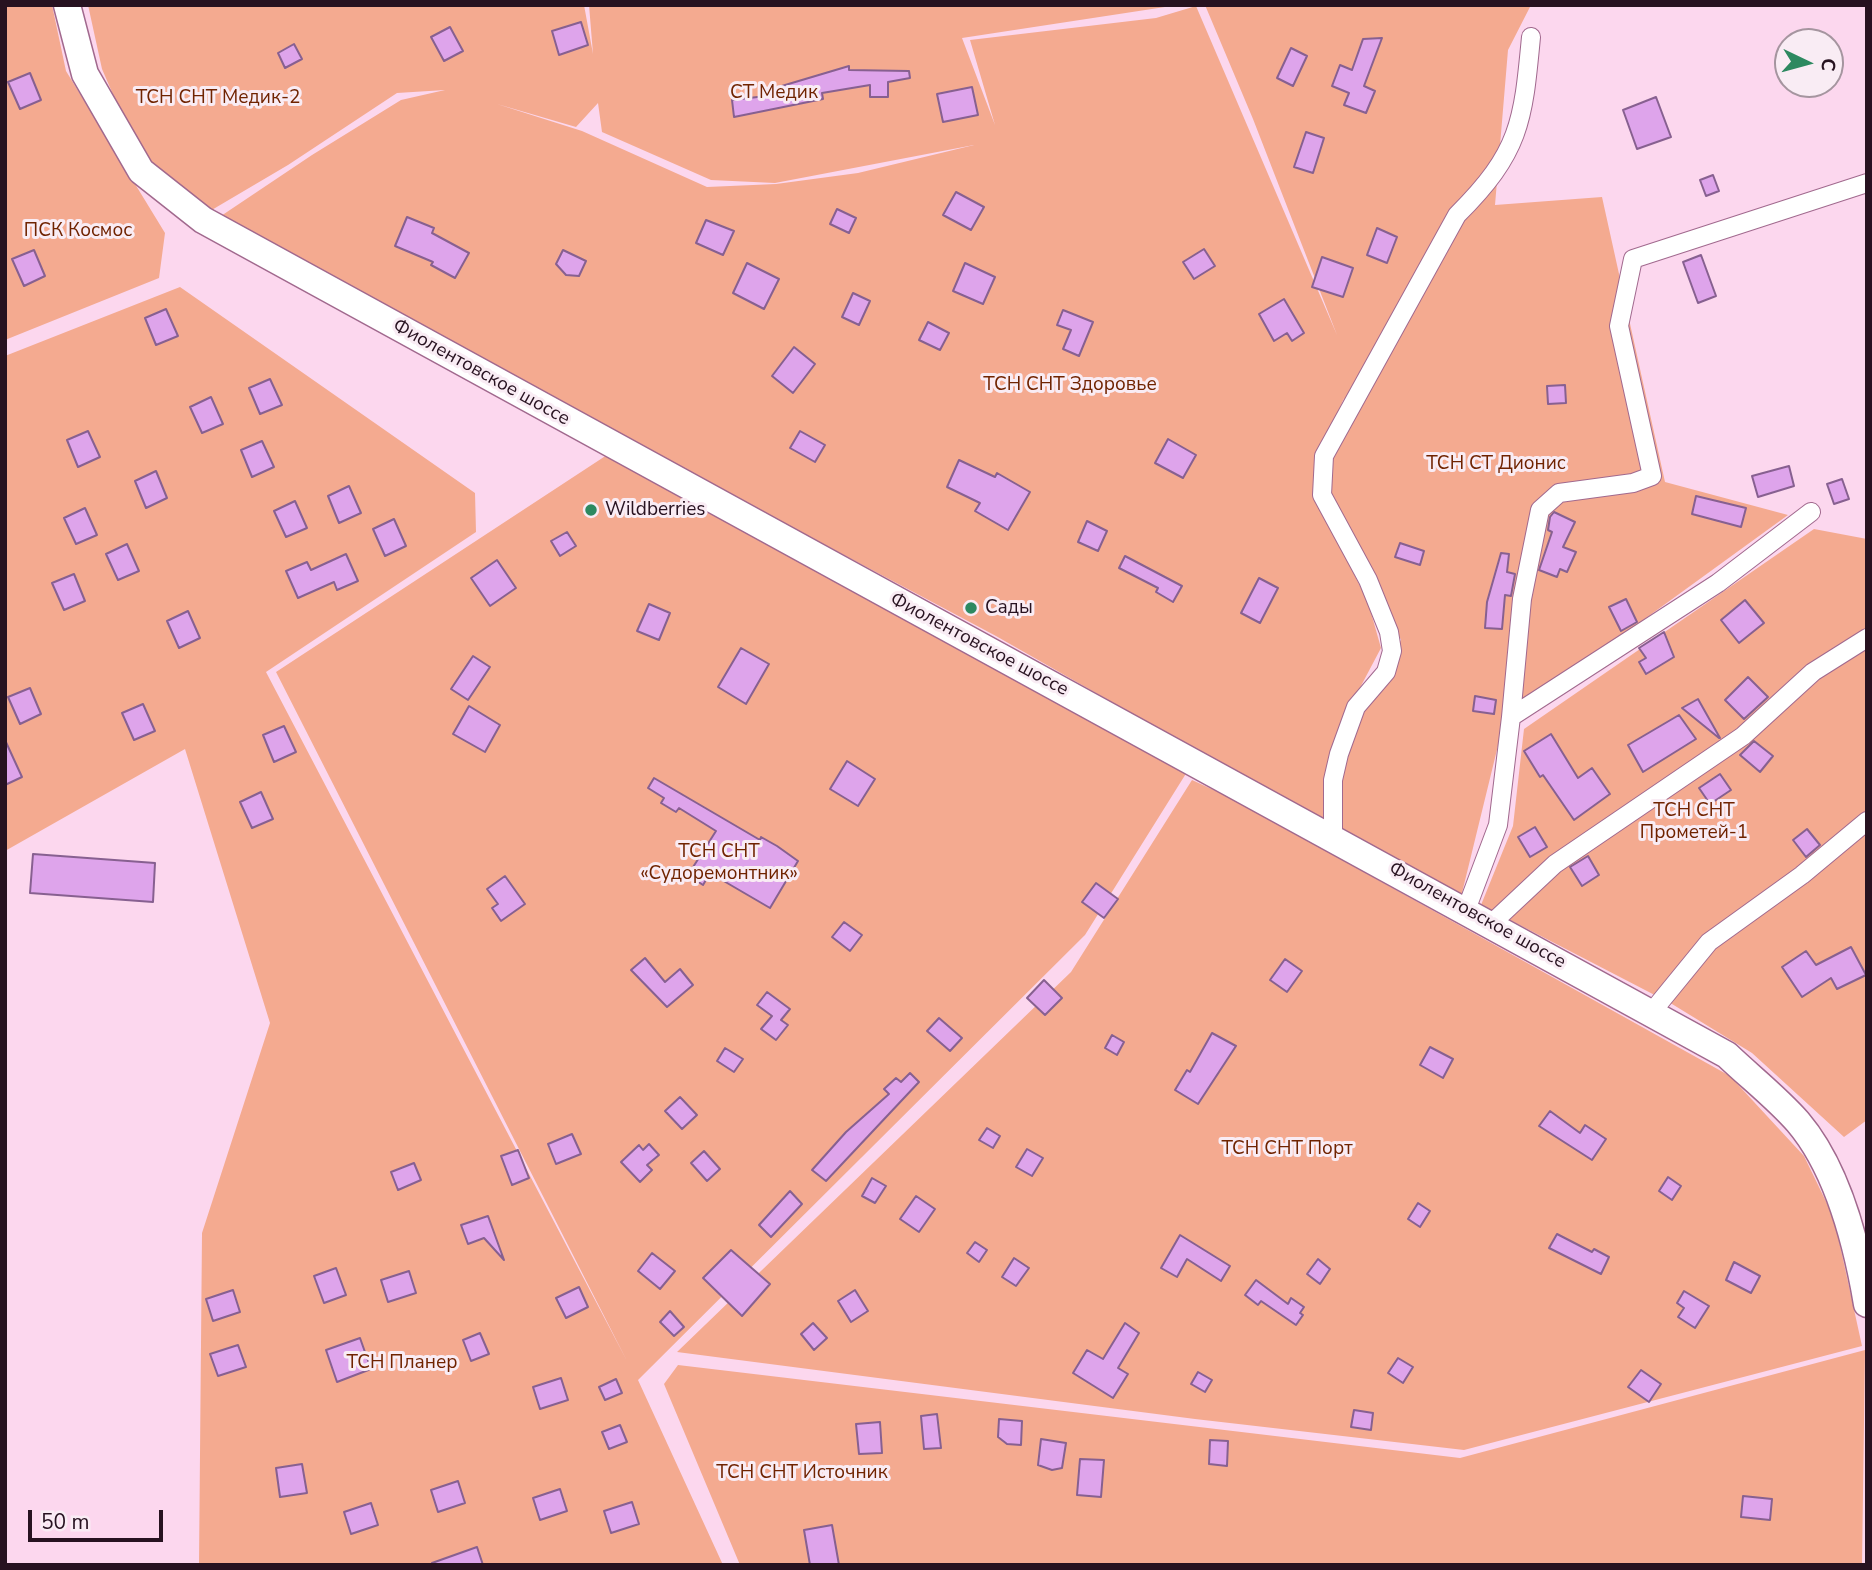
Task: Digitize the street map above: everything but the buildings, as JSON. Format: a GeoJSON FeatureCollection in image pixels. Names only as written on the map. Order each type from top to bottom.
{"type":"FeatureCollection","features":[{"type":"Feature","properties":{"kind":"main road","name":"Фиолентовское шоссе"},"geometry":{"type":"LineString","coordinates":[[67,5],[85,74],[141,171],[203,220],[1727,1055],[1799,1123],[1832,1178],[1859,1258],[1867,1304]]}},
{"type":"Feature","properties":{"kind":"street"},"geometry":{"type":"LineString","coordinates":[[1333,837],[1333,780],[1339,754],[1356,707],[1386,672],[1392,652],[1389,632],[1368,580],[1322,495],[1324,456],[1457,215],[1484,188],[1511,149],[1524,106],[1531,37]]}},
{"type":"Feature","properties":{"kind":"street"},"geometry":{"type":"LineString","coordinates":[[1466,910],[1498,825],[1522,599],[1540,510],[1559,493],[1633,483],[1652,476],[1629,384],[1619,326],[1633,260],[1867,183]]}},
{"type":"Feature","properties":{"kind":"street"},"geometry":{"type":"LineString","coordinates":[[1511,717],[1718,583],[1811,512]]}},
{"type":"Feature","properties":{"kind":"street"},"geometry":{"type":"LineString","coordinates":[[1491,924],[1555,864],[1743,736],[1813,672],[1867,638]]}},
{"type":"Feature","properties":{"kind":"street"},"geometry":{"type":"LineString","coordinates":[[1651,1013],[1709,942],[1802,876],[1867,821]]}},
{"type":"Feature","properties":{"kind":"green space","name":"ПСК Космос"},"geometry":{"type":"Polygon","coordinates":[[[5,5],[52,5],[66,71],[165,233],[159,278],[5,340],[5,5]]]}},
{"type":"Feature","properties":{"kind":"green space"},"geometry":{"type":"Polygon","coordinates":[[[88,5],[584,5],[593,54],[589,5],[1178,5],[962,38],[995,125],[970,40],[1156,18],[1196,6],[1337,335],[1253,119],[1205,5],[1531,5],[1508,50],[1495,205],[1602,197],[1665,482],[1788,515],[1504,721],[1461,897],[1339,828],[1338,762],[1401,640],[1330,490],[1332,456],[1344,398],[1314,469],[1318,502],[1368,602],[1381,648],[1353,701],[1331,752],[1331,827],[996,636],[215,220],[401,100],[445,90],[397,93],[288,165],[210,211],[140,157],[102,69],[88,5]],[[598,103],[576,127],[497,104],[582,131],[707,187],[776,184],[858,173],[974,145],[775,183],[711,180],[602,132],[598,103]]]}},
{"type":"Feature","properties":{"kind":"green space"},"geometry":{"type":"Polygon","coordinates":[[[180,287],[475,493],[476,532],[266,672],[627,1361],[276,672],[610,453],[1187,772],[1085,935],[638,1380],[723,1565],[199,1565],[202,1233],[270,1023],[185,749],[5,851],[5,356],[180,287]]]}},
{"type":"Feature","properties":{"kind":"green space","name":"ТСН СНТ Прометей-1"},"geometry":{"type":"Polygon","coordinates":[[[1814,529],[1867,539],[1867,1120],[1844,1137],[1752,1053],[1672,1004],[1481,905],[1513,826],[1524,729],[1814,529]]]}},
{"type":"Feature","properties":{"kind":"green space","name":"ТСН СНТ Порт"},"geometry":{"type":"Polygon","coordinates":[[[1192,780],[1231,798],[1730,1076],[1804,1156],[1834,1218],[1862,1346],[1464,1450],[1195,1419],[677,1352],[1071,972],[1192,780]]]}},
{"type":"Feature","properties":{"kind":"green space","name":"ТСН СНТ Источник"},"geometry":{"type":"Polygon","coordinates":[[[1865,1350],[1862,1565],[740,1565],[664,1384],[678,1365],[1460,1458],[1865,1350]]]}},
{"type":"Feature","properties":{"kind":"place","name":"Wildberries"},"geometry":{"type":"Point","coordinates":[591,510]}},
{"type":"Feature","properties":{"kind":"place","name":"Сады"},"geometry":{"type":"Point","coordinates":[971,608]}},
{"type":"Feature","properties":{"kind":"park label","name":"СТ Медик"},"geometry":{"type":"Point","coordinates":[774,93]}},
{"type":"Feature","properties":{"kind":"park label","name":"ТСН СНТ Медик-2"},"geometry":{"type":"Point","coordinates":[218,98]}},
{"type":"Feature","properties":{"kind":"park label","name":"ТСН СНТ Здоровье"},"geometry":{"type":"Point","coordinates":[1070,385]}},
{"type":"Feature","properties":{"kind":"park label","name":"ТСН СТ Дионис"},"geometry":{"type":"Point","coordinates":[1496,464]}},
{"type":"Feature","properties":{"kind":"park label","name":"ТСН СНТ «Судоремонтник»"},"geometry":{"type":"Point","coordinates":[719,863]}},
{"type":"Feature","properties":{"kind":"park label","name":"ТСН Планер"},"geometry":{"type":"Point","coordinates":[402,1363]}}]}
